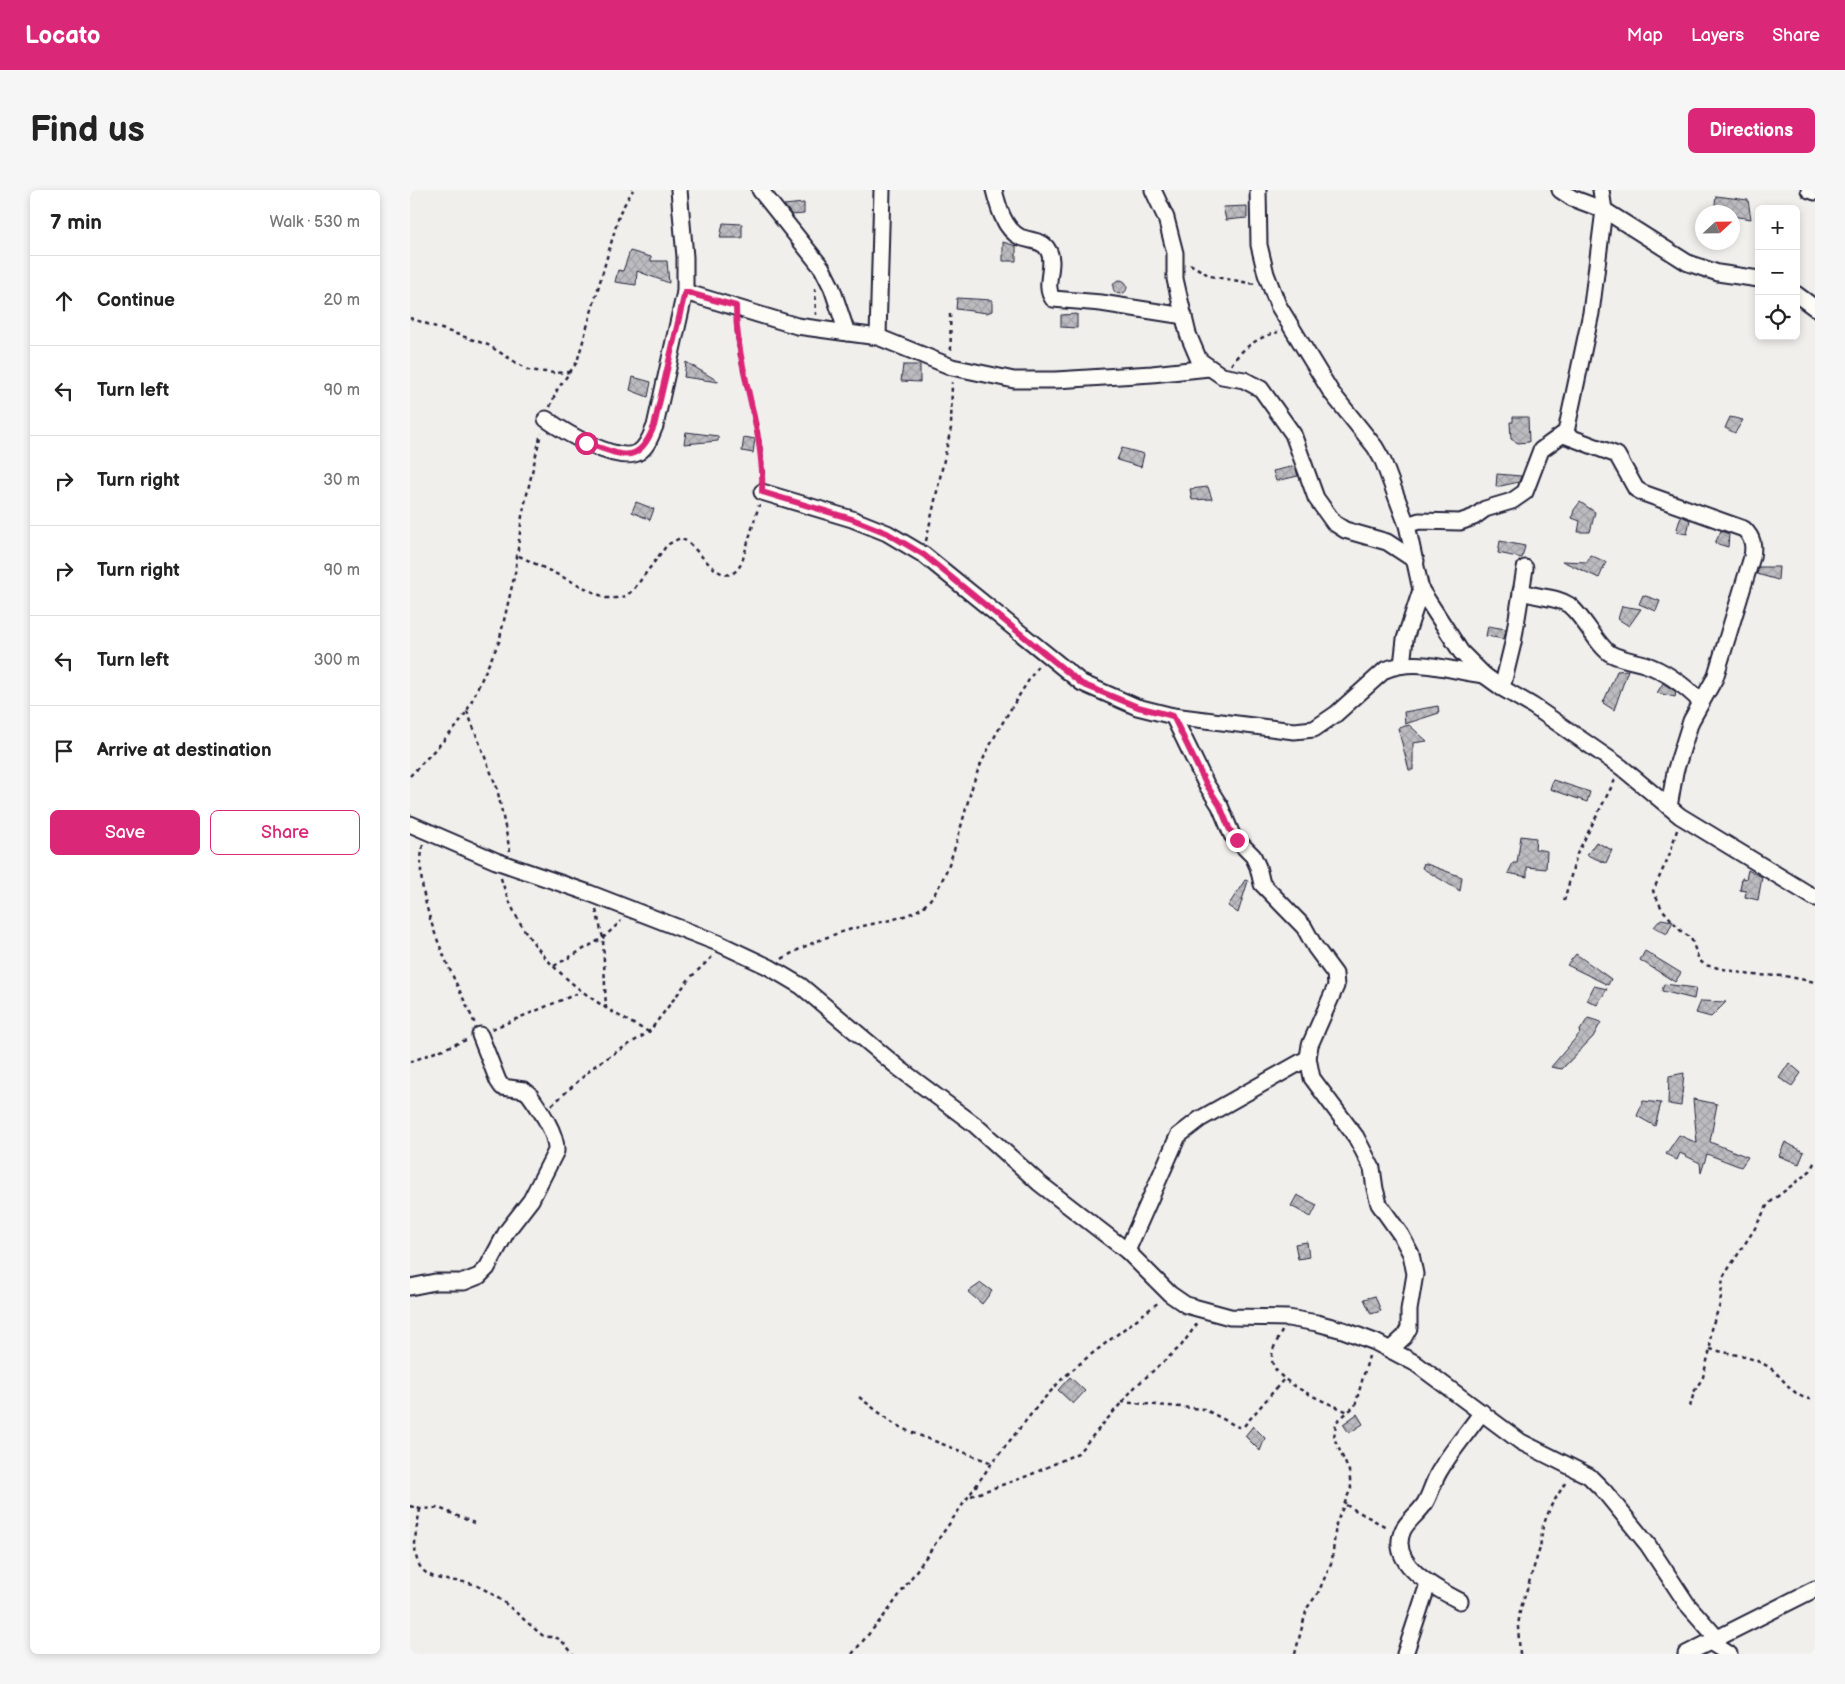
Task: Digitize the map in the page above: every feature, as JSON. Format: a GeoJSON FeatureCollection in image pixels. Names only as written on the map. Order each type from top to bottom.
{"type":"FeatureCollection","features":[{"type":"Feature","properties":{"kind":"street"},"geometry":{"type":"LineString","coordinates":[[546,419],[564,432],[586,443],[631,455],[640,452],[648,442],[654,426],[685,292],[685,257],[679,190]]}},
{"type":"Feature","properties":{"kind":"street"},"geometry":{"type":"LineString","coordinates":[[760,190],[822,268],[832,288],[848,333]]}},
{"type":"Feature","properties":{"kind":"street"},"geometry":{"type":"LineString","coordinates":[[878,337],[882,190]]}},
{"type":"Feature","properties":{"kind":"street"},"geometry":{"type":"LineString","coordinates":[[994,190],[1003,218],[1011,230],[1019,236],[1042,243],[1050,253],[1049,290],[1053,299],[1101,303],[1184,316]]}},
{"type":"Feature","properties":{"kind":"street"},"geometry":{"type":"LineString","coordinates":[[1153,190],[1166,218],[1175,253],[1175,279],[1184,316],[1199,360],[1222,376],[1244,380],[1261,389],[1278,409],[1293,434],[1316,498],[1334,523],[1345,530],[1387,542],[1416,561]]}},
{"type":"Feature","properties":{"kind":"street"},"geometry":{"type":"LineString","coordinates":[[1258,190],[1259,245],[1271,286],[1292,332],[1331,392],[1383,461],[1407,525],[1421,590],[1461,652],[1484,675],[1533,706],[1621,767],[1674,812],[1815,898]]}},
{"type":"Feature","properties":{"kind":"street"},"geometry":{"type":"LineString","coordinates":[[1560,190],[1572,198],[1604,210],[1688,263],[1718,272],[1755,278]]}},
{"type":"Feature","properties":{"kind":"street"},"geometry":{"type":"LineString","coordinates":[[1407,525],[1419,521],[1460,522],[1474,517],[1485,509],[1512,501],[1525,492],[1541,450],[1564,435],[1569,427],[1591,312],[1604,210],[1602,190]]}},
{"type":"Feature","properties":{"kind":"street"},"geometry":{"type":"LineString","coordinates":[[1809,190],[1815,192]]}},
{"type":"Feature","properties":{"kind":"street"},"geometry":{"type":"LineString","coordinates":[[685,292],[774,319],[816,329],[878,337],[952,367],[1014,380],[1056,380],[1152,374],[1209,368]]}},
{"type":"Feature","properties":{"kind":"street"},"geometry":{"type":"LineString","coordinates":[[1797,295],[1815,308]]}},
{"type":"Feature","properties":{"kind":"street"},"geometry":{"type":"LineString","coordinates":[[1564,435],[1617,454],[1636,489],[1643,493],[1658,500],[1730,524],[1744,530],[1752,537],[1754,548],[1752,557],[1722,657],[1715,678],[1691,721],[1675,772],[1674,812]]}},
{"type":"Feature","properties":{"kind":"street"},"geometry":{"type":"LineString","coordinates":[[762,492],[852,519],[887,533],[924,555],[1082,684],[1138,707],[1173,716],[1294,731],[1314,729],[1336,714],[1385,670],[1402,664],[1417,663],[1484,675]]}},
{"type":"Feature","properties":{"kind":"street"},"geometry":{"type":"LineString","coordinates":[[1502,688],[1513,643],[1525,568]]}},
{"type":"Feature","properties":{"kind":"street"},"geometry":{"type":"LineString","coordinates":[[1402,664],[1406,639],[1421,590]]}},
{"type":"Feature","properties":{"kind":"street"},"geometry":{"type":"LineString","coordinates":[[1521,592],[1533,597],[1558,600],[1568,604],[1588,625],[1609,653],[1646,665],[1684,685],[1701,702]]}},
{"type":"Feature","properties":{"kind":"street"},"geometry":{"type":"LineString","coordinates":[[1173,716],[1206,784],[1220,806],[1232,835],[1253,856],[1262,884],[1304,927],[1315,947],[1335,974],[1336,986],[1313,1037],[1308,1058],[1312,1078],[1356,1137],[1372,1168],[1375,1189],[1380,1204],[1401,1235],[1410,1254],[1415,1274],[1409,1310],[1409,1328],[1404,1337],[1391,1349]]}},
{"type":"Feature","properties":{"kind":"street"},"geometry":{"type":"LineString","coordinates":[[410,824],[496,861],[589,893],[718,943],[769,967],[801,986],[900,1069],[975,1125],[1038,1183],[1127,1251],[1170,1294],[1186,1305],[1230,1317],[1288,1318],[1343,1330],[1391,1349],[1415,1363],[1521,1442],[1589,1476],[1604,1491],[1648,1545],[1687,1604],[1714,1640],[1729,1654]]}},
{"type":"Feature","properties":{"kind":"street"},"geometry":{"type":"LineString","coordinates":[[410,1287],[435,1282],[464,1282],[479,1276],[487,1268],[508,1231],[531,1200],[554,1156],[556,1145],[542,1115],[529,1094],[524,1090],[502,1087],[480,1034]]}},
{"type":"Feature","properties":{"kind":"street"},"geometry":{"type":"LineString","coordinates":[[1127,1251],[1178,1136],[1200,1119],[1308,1058]]}},
{"type":"Feature","properties":{"kind":"street"},"geometry":{"type":"LineString","coordinates":[[1460,1601],[1428,1584],[1410,1566],[1403,1554],[1401,1537],[1406,1525],[1425,1503],[1439,1472],[1482,1412]]}},
{"type":"Feature","properties":{"kind":"street"},"geometry":{"type":"LineString","coordinates":[[1406,1654],[1428,1584]]}},
{"type":"Feature","properties":{"kind":"street"},"geometry":{"type":"LineString","coordinates":[[1686,1654],[1815,1589]]}},
{"type":"Feature","properties":{"kind":"path"},"geometry":{"type":"LineString","coordinates":[[410,776],[452,732],[467,711],[499,642],[518,556],[522,516],[537,443],[558,390],[571,372],[582,347],[620,212],[633,190]]}},
{"type":"Feature","properties":{"kind":"path"},"geometry":{"type":"LineString","coordinates":[[1175,253],[1210,276],[1224,280],[1271,286]]}},
{"type":"Feature","properties":{"kind":"path"},"geometry":{"type":"LineString","coordinates":[[814,282],[816,329]]}},
{"type":"Feature","properties":{"kind":"path"},"geometry":{"type":"LineString","coordinates":[[518,556],[606,598],[626,596],[634,589],[667,545],[680,538],[694,546],[710,567],[720,573],[733,573],[742,562],[762,492],[761,445],[740,354],[736,329],[736,306]]}},
{"type":"Feature","properties":{"kind":"path"},"geometry":{"type":"LineString","coordinates":[[924,555],[951,428],[952,367],[950,314]]}},
{"type":"Feature","properties":{"kind":"path"},"geometry":{"type":"LineString","coordinates":[[410,318],[488,345],[528,370],[554,373],[571,372]]}},
{"type":"Feature","properties":{"kind":"path"},"geometry":{"type":"LineString","coordinates":[[1222,376],[1246,346],[1265,336],[1292,332]]}},
{"type":"Feature","properties":{"kind":"path"},"geometry":{"type":"LineString","coordinates":[[769,967],[798,949],[858,927],[910,913],[929,902],[947,868],[977,773],[1012,706],[1045,654]]}},
{"type":"Feature","properties":{"kind":"path"},"geometry":{"type":"LineString","coordinates":[[467,711],[497,788],[513,867]]}},
{"type":"Feature","properties":{"kind":"path"},"geometry":{"type":"LineString","coordinates":[[1564,901],[1567,883],[1577,854],[1621,767]]}},
{"type":"Feature","properties":{"kind":"path"},"geometry":{"type":"LineString","coordinates":[[1674,812],[1669,856],[1653,891],[1662,909],[1681,931],[1691,938],[1699,960],[1706,965],[1735,972],[1815,982]]}},
{"type":"Feature","properties":{"kind":"path"},"geometry":{"type":"LineString","coordinates":[[426,831],[420,856],[422,881],[429,910],[439,942],[480,1034]]}},
{"type":"Feature","properties":{"kind":"path"},"geometry":{"type":"LineString","coordinates":[[496,861],[506,897],[517,921],[535,946],[581,992],[606,1010],[649,1032]]}},
{"type":"Feature","properties":{"kind":"path"},"geometry":{"type":"LineString","coordinates":[[589,893],[603,938],[606,1010]]}},
{"type":"Feature","properties":{"kind":"path"},"geometry":{"type":"LineString","coordinates":[[554,966],[603,938],[631,910]]}},
{"type":"Feature","properties":{"kind":"path"},"geometry":{"type":"LineString","coordinates":[[542,1115],[597,1064],[649,1032],[689,979],[713,956],[718,943]]}},
{"type":"Feature","properties":{"kind":"path"},"geometry":{"type":"LineString","coordinates":[[410,1062],[581,992]]}},
{"type":"Feature","properties":{"kind":"path"},"geometry":{"type":"LineString","coordinates":[[1690,1407],[1694,1392],[1703,1377],[1710,1348],[1711,1329],[1720,1305],[1719,1295],[1725,1273],[1754,1230],[1768,1204],[1810,1171],[1815,1161]]}},
{"type":"Feature","properties":{"kind":"path"},"geometry":{"type":"LineString","coordinates":[[852,1654],[888,1611],[992,1463],[1062,1379],[1170,1294]]}},
{"type":"Feature","properties":{"kind":"path"},"geometry":{"type":"LineString","coordinates":[[970,1496],[1030,1475],[1078,1453],[1121,1402],[1182,1346],[1204,1311]]}},
{"type":"Feature","properties":{"kind":"path"},"geometry":{"type":"LineString","coordinates":[[1288,1318],[1274,1346],[1272,1362],[1284,1380],[1348,1412]]}},
{"type":"Feature","properties":{"kind":"path"},"geometry":{"type":"LineString","coordinates":[[1295,1654],[1307,1608],[1318,1592],[1332,1560],[1335,1546],[1334,1531],[1346,1505],[1351,1488],[1351,1479],[1334,1438],[1336,1422],[1355,1406],[1375,1342]]}},
{"type":"Feature","properties":{"kind":"path"},"geometry":{"type":"LineString","coordinates":[[1710,1348],[1755,1359],[1770,1368],[1790,1389],[1810,1400],[1815,1400]]}},
{"type":"Feature","properties":{"kind":"path"},"geometry":{"type":"LineString","coordinates":[[1121,1402],[1204,1409],[1238,1427],[1244,1426],[1284,1380]]}},
{"type":"Feature","properties":{"kind":"path"},"geometry":{"type":"LineString","coordinates":[[858,1397],[894,1424],[908,1431],[992,1463]]}},
{"type":"Feature","properties":{"kind":"path"},"geometry":{"type":"LineString","coordinates":[[1520,1654],[1518,1627],[1520,1611],[1540,1548],[1543,1526],[1550,1506],[1574,1468]]}},
{"type":"Feature","properties":{"kind":"path"},"geometry":{"type":"LineString","coordinates":[[1346,1505],[1401,1537]]}},
{"type":"Feature","properties":{"kind":"path"},"geometry":{"type":"LineString","coordinates":[[410,1506],[420,1509],[439,1508],[474,1524]]}},
{"type":"Feature","properties":{"kind":"path"},"geometry":{"type":"LineString","coordinates":[[420,1509],[414,1545],[414,1555],[420,1568],[440,1579],[476,1585],[494,1596],[543,1635],[557,1638],[573,1654]]}},
{"type":"Feature","properties":{"kind":"building"},"geometry":{"type":"Polygon","coordinates":[[[1716,196],[1748,200],[1751,219],[1740,217],[1740,205],[1715,205],[1716,196]]]}},
{"type":"Feature","properties":{"kind":"building"},"geometry":{"type":"Polygon","coordinates":[[[804,203],[804,214],[792,215],[784,205],[804,203]]]}},
{"type":"Feature","properties":{"kind":"building"},"geometry":{"type":"Polygon","coordinates":[[[1247,206],[1247,218],[1226,220],[1223,207],[1247,206]]]}},
{"type":"Feature","properties":{"kind":"building"},"geometry":{"type":"Polygon","coordinates":[[[723,223],[742,224],[742,238],[720,238],[723,223]]]}},
{"type":"Feature","properties":{"kind":"building"},"geometry":{"type":"Polygon","coordinates":[[[1003,242],[1016,246],[1016,261],[1003,261],[1003,242]]]}},
{"type":"Feature","properties":{"kind":"building"},"geometry":{"type":"Polygon","coordinates":[[[630,251],[651,257],[651,261],[667,261],[669,283],[637,271],[636,285],[615,282],[618,270],[623,271],[630,251]]]}},
{"type":"Feature","properties":{"kind":"building"},"geometry":{"type":"Polygon","coordinates":[[[1120,280],[1125,282],[1127,287],[1125,292],[1120,294],[1115,292],[1113,287],[1115,282],[1120,280]]]}},
{"type":"Feature","properties":{"kind":"building"},"geometry":{"type":"Polygon","coordinates":[[[957,298],[992,300],[992,311],[987,313],[956,309],[957,298]]]}},
{"type":"Feature","properties":{"kind":"building"},"geometry":{"type":"Polygon","coordinates":[[[1077,314],[1077,328],[1061,327],[1061,315],[1077,314]]]}},
{"type":"Feature","properties":{"kind":"building"},"geometry":{"type":"Polygon","coordinates":[[[686,362],[718,381],[718,382],[684,377],[686,362]]]}},
{"type":"Feature","properties":{"kind":"building"},"geometry":{"type":"Polygon","coordinates":[[[903,365],[920,365],[920,382],[901,381],[903,365]]]}},
{"type":"Feature","properties":{"kind":"building"},"geometry":{"type":"Polygon","coordinates":[[[633,377],[651,382],[648,397],[630,390],[633,377]]]}},
{"type":"Feature","properties":{"kind":"building"},"geometry":{"type":"Polygon","coordinates":[[[1513,417],[1528,417],[1529,442],[1518,443],[1511,439],[1510,422],[1513,422],[1513,417]]]}},
{"type":"Feature","properties":{"kind":"building"},"geometry":{"type":"Polygon","coordinates":[[[1730,417],[1743,420],[1735,433],[1725,428],[1730,417]]]}},
{"type":"Feature","properties":{"kind":"building"},"geometry":{"type":"Polygon","coordinates":[[[686,432],[718,436],[718,441],[684,444],[686,432]]]}},
{"type":"Feature","properties":{"kind":"building"},"geometry":{"type":"Polygon","coordinates":[[[744,437],[755,439],[753,453],[742,451],[744,437]]]}},
{"type":"Feature","properties":{"kind":"building"},"geometry":{"type":"Polygon","coordinates":[[[1122,448],[1144,454],[1141,467],[1117,460],[1122,448]]]}},
{"type":"Feature","properties":{"kind":"building"},"geometry":{"type":"Polygon","coordinates":[[[1295,466],[1298,476],[1276,481],[1273,471],[1295,466]]]}},
{"type":"Feature","properties":{"kind":"building"},"geometry":{"type":"Polygon","coordinates":[[[1497,474],[1521,476],[1519,482],[1496,487],[1497,474]]]}},
{"type":"Feature","properties":{"kind":"building"},"geometry":{"type":"Polygon","coordinates":[[[1208,487],[1212,499],[1192,500],[1190,489],[1208,487]]]}},
{"type":"Feature","properties":{"kind":"building"},"geometry":{"type":"Polygon","coordinates":[[[636,502],[654,509],[650,520],[632,512],[636,502]]]}},
{"type":"Feature","properties":{"kind":"building"},"geometry":{"type":"Polygon","coordinates":[[[1580,502],[1595,512],[1590,532],[1578,532],[1580,521],[1572,518],[1574,510],[1580,502]]]}},
{"type":"Feature","properties":{"kind":"building"},"geometry":{"type":"Polygon","coordinates":[[[1681,516],[1690,520],[1687,534],[1676,532],[1681,516]]]}},
{"type":"Feature","properties":{"kind":"building"},"geometry":{"type":"Polygon","coordinates":[[[1721,531],[1729,534],[1728,547],[1715,543],[1721,531]]]}},
{"type":"Feature","properties":{"kind":"building"},"geometry":{"type":"Polygon","coordinates":[[[1500,541],[1525,546],[1522,558],[1498,553],[1500,541]]]}},
{"type":"Feature","properties":{"kind":"building"},"geometry":{"type":"Polygon","coordinates":[[[1590,555],[1606,562],[1599,578],[1562,561],[1587,562],[1590,555]]]}},
{"type":"Feature","properties":{"kind":"building"},"geometry":{"type":"Polygon","coordinates":[[[1759,567],[1779,567],[1778,580],[1757,574],[1759,567]]]}},
{"type":"Feature","properties":{"kind":"building"},"geometry":{"type":"Polygon","coordinates":[[[1643,595],[1660,601],[1656,611],[1639,604],[1643,595]]]}},
{"type":"Feature","properties":{"kind":"building"},"geometry":{"type":"Polygon","coordinates":[[[1622,606],[1641,609],[1629,626],[1618,619],[1622,606]]]}},
{"type":"Feature","properties":{"kind":"building"},"geometry":{"type":"Polygon","coordinates":[[[1488,626],[1506,629],[1504,639],[1486,636],[1488,626]]]}},
{"type":"Feature","properties":{"kind":"building"},"geometry":{"type":"Polygon","coordinates":[[[1628,670],[1614,710],[1603,703],[1617,671],[1628,670]]]}},
{"type":"Feature","properties":{"kind":"building"},"geometry":{"type":"Polygon","coordinates":[[[1663,683],[1676,692],[1675,697],[1657,693],[1663,683]]]}},
{"type":"Feature","properties":{"kind":"building"},"geometry":{"type":"Polygon","coordinates":[[[1438,706],[1439,713],[1405,724],[1404,712],[1438,706]]]}},
{"type":"Feature","properties":{"kind":"building"},"geometry":{"type":"Polygon","coordinates":[[[1409,725],[1427,741],[1413,743],[1413,770],[1409,770],[1398,728],[1409,725]]]}},
{"type":"Feature","properties":{"kind":"building"},"geometry":{"type":"Polygon","coordinates":[[[1553,780],[1590,792],[1587,802],[1550,789],[1553,780]]]}},
{"type":"Feature","properties":{"kind":"building"},"geometry":{"type":"Polygon","coordinates":[[[1521,836],[1536,838],[1535,849],[1547,851],[1546,869],[1527,867],[1527,877],[1508,873],[1513,863],[1517,863],[1521,836]]]}},
{"type":"Feature","properties":{"kind":"building"},"geometry":{"type":"Polygon","coordinates":[[[1596,842],[1612,850],[1606,863],[1587,855],[1596,842]]]}},
{"type":"Feature","properties":{"kind":"building"},"geometry":{"type":"Polygon","coordinates":[[[1424,863],[1462,877],[1460,891],[1422,868],[1424,863]]]}},
{"type":"Feature","properties":{"kind":"building"},"geometry":{"type":"Polygon","coordinates":[[[1748,870],[1762,877],[1758,900],[1745,897],[1746,891],[1740,890],[1742,878],[1746,879],[1748,870]]]}},
{"type":"Feature","properties":{"kind":"building"},"geometry":{"type":"Polygon","coordinates":[[[1245,880],[1248,881],[1238,913],[1228,906],[1245,880]]]}},
{"type":"Feature","properties":{"kind":"building"},"geometry":{"type":"Polygon","coordinates":[[[1661,919],[1673,921],[1667,934],[1654,927],[1661,919]]]}},
{"type":"Feature","properties":{"kind":"building"},"geometry":{"type":"Polygon","coordinates":[[[1645,951],[1681,973],[1675,982],[1640,960],[1645,951]]]}},
{"type":"Feature","properties":{"kind":"building"},"geometry":{"type":"Polygon","coordinates":[[[1576,954],[1611,979],[1608,985],[1567,965],[1576,954]]]}},
{"type":"Feature","properties":{"kind":"building"},"geometry":{"type":"Polygon","coordinates":[[[1664,984],[1696,988],[1694,999],[1662,991],[1664,984]]]}},
{"type":"Feature","properties":{"kind":"building"},"geometry":{"type":"Polygon","coordinates":[[[1594,986],[1607,989],[1597,1005],[1587,1000],[1594,986]]]}},
{"type":"Feature","properties":{"kind":"building"},"geometry":{"type":"Polygon","coordinates":[[[1701,1001],[1726,1002],[1711,1017],[1696,1013],[1701,1001]]]}},
{"type":"Feature","properties":{"kind":"building"},"geometry":{"type":"Polygon","coordinates":[[[1588,1018],[1601,1022],[1593,1037],[1562,1069],[1551,1067],[1580,1033],[1588,1018]]]}},
{"type":"Feature","properties":{"kind":"building"},"geometry":{"type":"Polygon","coordinates":[[[1789,1063],[1801,1073],[1792,1086],[1779,1078],[1789,1063]]]}},
{"type":"Feature","properties":{"kind":"building"},"geometry":{"type":"Polygon","coordinates":[[[1684,1073],[1681,1106],[1668,1104],[1669,1076],[1684,1073]]]}},
{"type":"Feature","properties":{"kind":"building"},"geometry":{"type":"Polygon","coordinates":[[[1693,1099],[1717,1104],[1710,1142],[1748,1157],[1741,1167],[1707,1154],[1701,1173],[1700,1163],[1680,1153],[1677,1160],[1666,1154],[1679,1135],[1697,1143],[1693,1099]]]}},
{"type":"Feature","properties":{"kind":"building"},"geometry":{"type":"Polygon","coordinates":[[[1643,1101],[1661,1103],[1655,1126],[1637,1116],[1643,1101]]]}},
{"type":"Feature","properties":{"kind":"building"},"geometry":{"type":"Polygon","coordinates":[[[1785,1142],[1804,1152],[1799,1164],[1779,1156],[1785,1142]]]}},
{"type":"Feature","properties":{"kind":"building"},"geometry":{"type":"Polygon","coordinates":[[[1297,1195],[1317,1205],[1311,1217],[1291,1206],[1297,1195]]]}},
{"type":"Feature","properties":{"kind":"building"},"geometry":{"type":"Polygon","coordinates":[[[1307,1242],[1309,1257],[1298,1259],[1295,1244],[1307,1242]]]}},
{"type":"Feature","properties":{"kind":"building"},"geometry":{"type":"Polygon","coordinates":[[[981,1283],[992,1291],[982,1304],[968,1292],[981,1283]]]}},
{"type":"Feature","properties":{"kind":"building"},"geometry":{"type":"Polygon","coordinates":[[[1375,1296],[1381,1311],[1371,1314],[1364,1299],[1375,1296]]]}},
{"type":"Feature","properties":{"kind":"building"},"geometry":{"type":"Polygon","coordinates":[[[1070,1377],[1085,1391],[1073,1404],[1058,1390],[1070,1377]]]}},
{"type":"Feature","properties":{"kind":"building"},"geometry":{"type":"Polygon","coordinates":[[[1357,1414],[1363,1424],[1349,1433],[1343,1424],[1357,1414]]]}},
{"type":"Feature","properties":{"kind":"building"},"geometry":{"type":"Polygon","coordinates":[[[1253,1426],[1265,1438],[1260,1451],[1245,1436],[1253,1426]]]}},
{"type":"Feature","properties":{"kind":"route"},"geometry":{"type":"LineString","coordinates":[[586,443],[609,451],[631,455],[640,452],[648,442],[654,426],[674,347],[685,292],[736,306],[736,329],[740,354],[761,445],[762,492],[852,519],[887,533],[924,555],[1082,684],[1138,707],[1173,716],[1206,784],[1220,806],[1232,835],[1237,840]]}}]}
